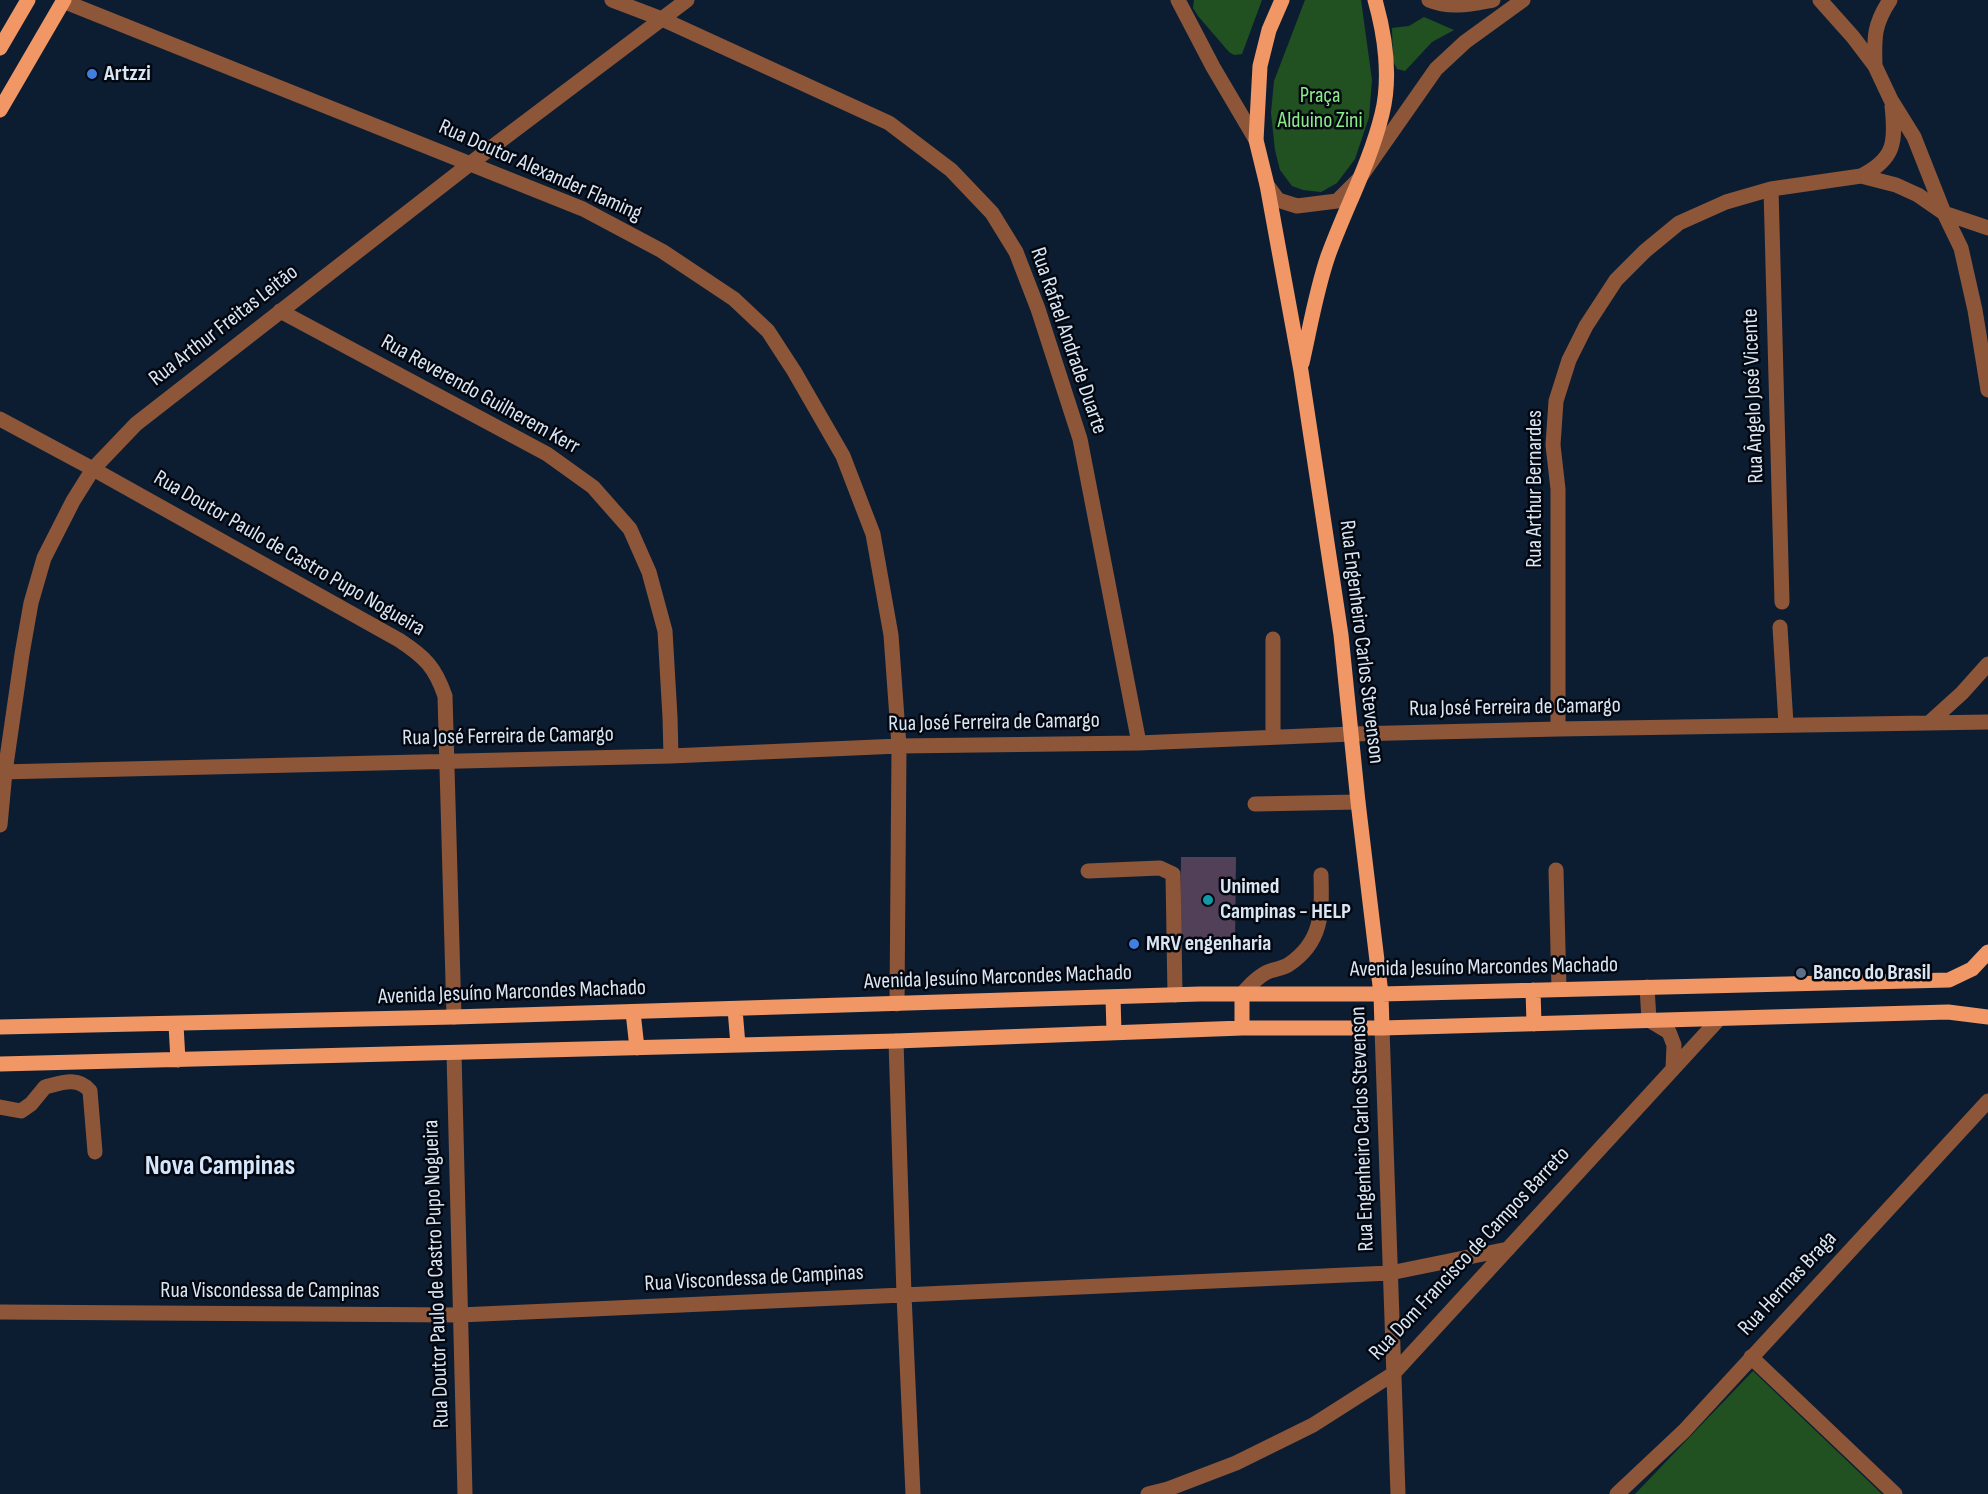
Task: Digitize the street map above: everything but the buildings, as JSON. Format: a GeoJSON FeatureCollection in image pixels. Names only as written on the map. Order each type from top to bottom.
{"type":"FeatureCollection","features":[{"type":"Feature","properties":{"kind":"main road"},"geometry":{"type":"LineString","coordinates":[[0,48],[28,0]]}},
{"type":"Feature","properties":{"kind":"main road"},"geometry":{"type":"LineString","coordinates":[[0,110],[63,0]]}},
{"type":"Feature","properties":{"kind":"main road","name":"Rua Engenheiro Carlos Stevenson"},"geometry":{"type":"LineString","coordinates":[[1282,0],[1269,30],[1260,66],[1257,140],[1301,371],[1341,635],[1381,994],[1382,1028]]}},
{"type":"Feature","properties":{"kind":"main road","name":"Rua Engenheiro Carlos Stevenson"},"geometry":{"type":"LineString","coordinates":[[1301,371],[1315,303],[1328,257],[1383,112],[1386,62],[1381,22],[1375,0]]}},
{"type":"Feature","properties":{"kind":"main road","name":"Avenida Jesuíno Marcondes Machado"},"geometry":{"type":"LineString","coordinates":[[0,1027],[176,1025],[1175,995],[1381,994],[1949,980],[1972,969],[1988,952]]}},
{"type":"Feature","properties":{"kind":"main road"},"geometry":{"type":"LineString","coordinates":[[1533,990],[1534,1024]]}},
{"type":"Feature","properties":{"kind":"main road"},"geometry":{"type":"LineString","coordinates":[[1242,994],[1242,1028]]}},
{"type":"Feature","properties":{"kind":"main road"},"geometry":{"type":"LineString","coordinates":[[1113,997],[1114,1033]]}},
{"type":"Feature","properties":{"kind":"main road"},"geometry":{"type":"LineString","coordinates":[[735,1009],[738,1045]]}},
{"type":"Feature","properties":{"kind":"main road"},"geometry":{"type":"LineString","coordinates":[[633,1012],[637,1048]]}},
{"type":"Feature","properties":{"kind":"main road"},"geometry":{"type":"LineString","coordinates":[[0,1064],[896,1041],[1242,1028],[1382,1028],[1948,1012],[1988,1017]]}},
{"type":"Feature","properties":{"kind":"main road"},"geometry":{"type":"LineString","coordinates":[[176,1025],[178,1060]]}},
{"type":"Feature","properties":{"kind":"street","name":"Rua Doutor Alexander Flaming"},"geometry":{"type":"LineString","coordinates":[[63,0],[584,209],[662,251],[734,299],[768,331],[843,456],[873,534],[891,635],[898,746],[897,1004]]}},
{"type":"Feature","properties":{"kind":"street","name":"Rua Rafael Andrade Duarte"},"geometry":{"type":"LineString","coordinates":[[612,0],[662,19],[889,123],[951,170],[992,213],[1016,252],[1038,309],[1080,439],[1139,743]]}},
{"type":"Feature","properties":{"kind":"street","name":"Rua Arthur Freitas Leitão"},"geometry":{"type":"LineString","coordinates":[[0,825],[3,772],[31,603],[44,558],[93,468],[136,424],[471,163],[687,0]]}},
{"type":"Feature","properties":{"kind":"street"},"geometry":{"type":"LineString","coordinates":[[1178,0],[1213,67],[1257,140]]}},
{"type":"Feature","properties":{"kind":"street"},"geometry":{"type":"LineString","coordinates":[[1429,0],[1438,4],[1458,6],[1493,0]]}},
{"type":"Feature","properties":{"kind":"street"},"geometry":{"type":"LineString","coordinates":[[1267,185],[1278,200],[1297,206],[1336,201],[1359,179],[1436,69],[1465,42],[1523,0]]}},
{"type":"Feature","properties":{"kind":"street"},"geometry":{"type":"LineString","coordinates":[[1820,0],[1875,66],[1914,137],[1944,213],[1961,248],[1975,310],[1988,390]]}},
{"type":"Feature","properties":{"kind":"street"},"geometry":{"type":"LineString","coordinates":[[1875,66],[1874,33],[1880,15],[1890,0]]}},
{"type":"Feature","properties":{"kind":"street"},"geometry":{"type":"LineString","coordinates":[[1861,176],[1877,168],[1887,157],[1894,131],[1892,100]]}},
{"type":"Feature","properties":{"kind":"street","name":"Rua Arthur Bernardes"},"geometry":{"type":"LineString","coordinates":[[1558,729],[1558,489],[1553,445],[1556,401],[1569,360],[1586,326],[1616,280],[1645,251],[1679,223],[1726,202],[1771,189],[1861,176],[1896,185],[1918,195],[1944,213],[1988,228]]}},
{"type":"Feature","properties":{"kind":"street","name":"Rua Ângelo José Vicente"},"geometry":{"type":"LineString","coordinates":[[1771,189],[1782,602]]}},
{"type":"Feature","properties":{"kind":"street","name":"Rua Reverendo Guilherem Kerr"},"geometry":{"type":"LineString","coordinates":[[280,311],[547,454],[593,487],[630,529],[649,572],[665,631],[671,756]]}},
{"type":"Feature","properties":{"kind":"street","name":"Rua Doutor Paulo de Castro Pupo Nogueira"},"geometry":{"type":"LineString","coordinates":[[0,419],[93,468],[399,640],[420,654],[438,675],[445,696],[454,1017]]}},
{"type":"Feature","properties":{"kind":"street"},"geometry":{"type":"LineString","coordinates":[[1780,627],[1786,724]]}},
{"type":"Feature","properties":{"kind":"street"},"geometry":{"type":"LineString","coordinates":[[1273,737],[1274,639]]}},
{"type":"Feature","properties":{"kind":"street"},"geometry":{"type":"LineString","coordinates":[[1930,722],[1962,693],[1988,664]]}},
{"type":"Feature","properties":{"kind":"street","name":"Rua José Ferreira de Camargo"},"geometry":{"type":"LineString","coordinates":[[3,772],[671,756],[898,746],[1139,743],[1352,734],[1786,724],[1988,722]]}},
{"type":"Feature","properties":{"kind":"street"},"geometry":{"type":"LineString","coordinates":[[1255,804],[1358,802]]}},
{"type":"Feature","properties":{"kind":"street"},"geometry":{"type":"LineString","coordinates":[[1088,871],[1160,868],[1173,874],[1175,995]]}},
{"type":"Feature","properties":{"kind":"street"},"geometry":{"type":"LineString","coordinates":[[1556,870],[1559,989]]}},
{"type":"Feature","properties":{"kind":"street"},"geometry":{"type":"LineString","coordinates":[[1242,994],[1268,971],[1287,966],[1308,946],[1318,930],[1322,915],[1321,875]]}},
{"type":"Feature","properties":{"kind":"street"},"geometry":{"type":"LineString","coordinates":[[1647,987],[1649,1020],[1670,1032],[1674,1045],[1673,1069]]}},
{"type":"Feature","properties":{"kind":"street","name":"Rua Dom Francisco de Campos Barreto"},"geometry":{"type":"LineString","coordinates":[[1148,1494],[1168,1489],[1236,1463],[1313,1425],[1394,1374],[1719,1018]]}},
{"type":"Feature","properties":{"kind":"street","name":"Rua Engenheiro Carlos Stevenson"},"geometry":{"type":"LineString","coordinates":[[1382,1028],[1398,1494]]}},
{"type":"Feature","properties":{"kind":"street"},"geometry":{"type":"LineString","coordinates":[[896,1041],[913,1494]]}},
{"type":"Feature","properties":{"kind":"street","name":"Rua Doutor Paulo de Castro Pupo Nogueira"},"geometry":{"type":"LineString","coordinates":[[454,1053],[465,1494]]}},
{"type":"Feature","properties":{"kind":"street"},"geometry":{"type":"LineString","coordinates":[[0,1107],[21,1111],[31,1104],[45,1087],[78,1082],[84,1084],[90,1091],[95,1152]]}},
{"type":"Feature","properties":{"kind":"street","name":"Rua Hermas Braga"},"geometry":{"type":"LineString","coordinates":[[1617,1494],[1684,1431],[1988,1101]]}},
{"type":"Feature","properties":{"kind":"street","name":"Rua Viscondessa de Campinas"},"geometry":{"type":"LineString","coordinates":[[0,1312],[460,1315],[1390,1273],[1508,1249]]}},
{"type":"Feature","properties":{"kind":"street"},"geometry":{"type":"LineString","coordinates":[[1751,1357],[1894,1494]]}},
{"type":"Feature","properties":{"kind":"green space"},"geometry":{"type":"Polygon","coordinates":[[[1194,0],[1262,0],[1242,54],[1234,55],[1229,52],[1198,16],[1193,8],[1194,0]]]}},
{"type":"Feature","properties":{"kind":"green space","name":"Praça Alduino Zini"},"geometry":{"type":"Polygon","coordinates":[[[1305,0],[1361,0],[1372,80],[1369,117],[1355,159],[1337,183],[1321,192],[1292,186],[1280,170],[1275,150],[1271,113],[1274,81],[1305,0]]]}},
{"type":"Feature","properties":{"kind":"green space"},"geometry":{"type":"Polygon","coordinates":[[[1424,17],[1454,30],[1432,42],[1405,71],[1397,69],[1393,61],[1392,28],[1409,26],[1424,17]]]}},
{"type":"Feature","properties":{"kind":"green space"},"geometry":{"type":"Polygon","coordinates":[[[1753,1371],[1882,1494],[1635,1494],[1753,1371]]]}},
{"type":"Feature","properties":{"kind":"place","name":"Artzzi"},"geometry":{"type":"Point","coordinates":[92,74]}},
{"type":"Feature","properties":{"kind":"place","name":"Unimed Campinas - HELP"},"geometry":{"type":"Point","coordinates":[1208,900]}},
{"type":"Feature","properties":{"kind":"place","name":"MRV engenharia"},"geometry":{"type":"Point","coordinates":[1134,944]}},
{"type":"Feature","properties":{"kind":"place","name":"Banco do Brasil"},"geometry":{"type":"Point","coordinates":[1801,973]}},
{"type":"Feature","properties":{"kind":"district","name":"Nova Campinas"},"geometry":{"type":"Point","coordinates":[220,1167]}}]}
